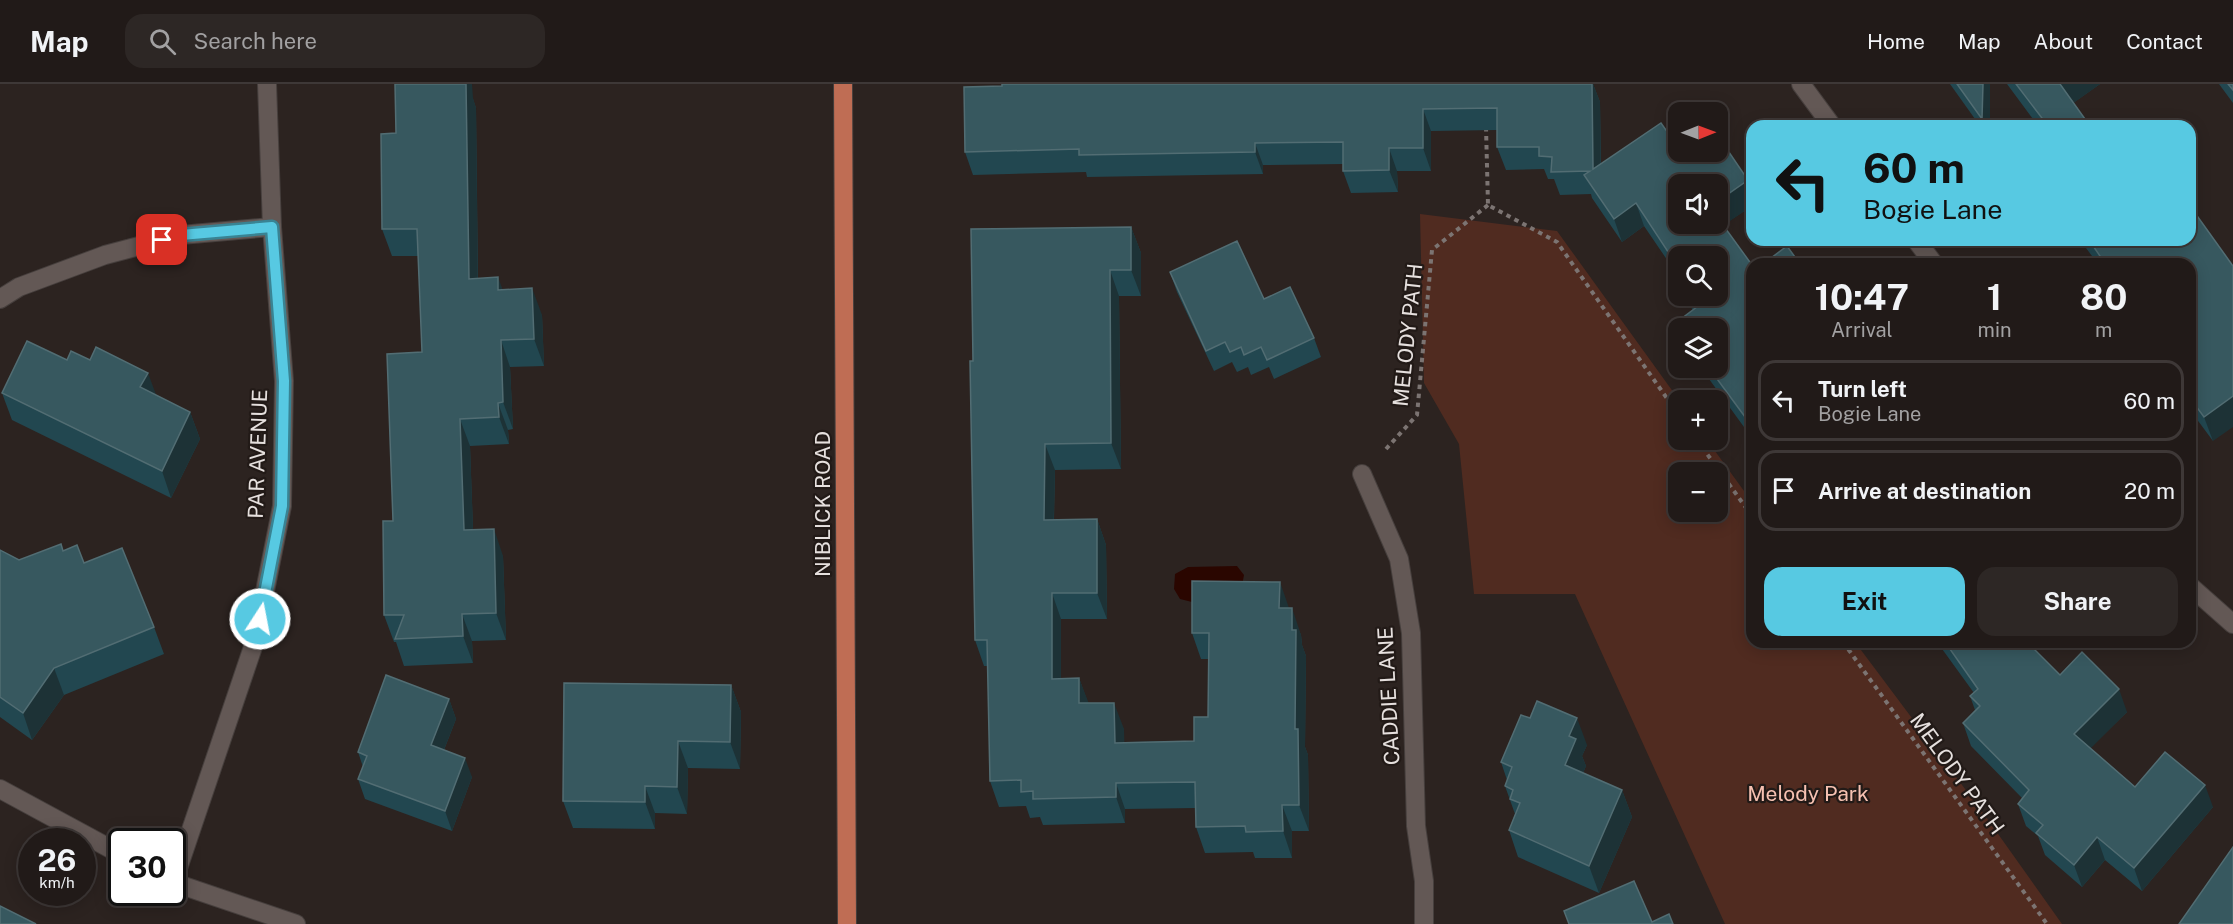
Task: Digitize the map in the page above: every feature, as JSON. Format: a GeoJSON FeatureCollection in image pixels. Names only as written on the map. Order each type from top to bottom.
{"type":"FeatureCollection","features":[{"type":"Feature","properties":{"kind":"main road","name":"NIBLICK ROAD"},"geometry":{"type":"LineString","coordinates":[[843,84],[847,924]]}},
{"type":"Feature","properties":{"kind":"street","name":"PAR AVENUE"},"geometry":{"type":"LineString","coordinates":[[186,845],[255,641],[282,506],[284,381],[272,227],[267,84]]}},
{"type":"Feature","properties":{"kind":"street"},"geometry":{"type":"LineString","coordinates":[[1801,84],[1828,120]]}},
{"type":"Feature","properties":{"kind":"street"},"geometry":{"type":"LineString","coordinates":[[0,299],[19,287],[105,255],[181,235],[272,227]]}},
{"type":"Feature","properties":{"kind":"street","name":"CADDIE LANE"},"geometry":{"type":"LineString","coordinates":[[1362,474],[1399,559],[1411,633],[1416,826],[1424,881],[1425,924]]}},
{"type":"Feature","properties":{"kind":"street"},"geometry":{"type":"LineString","coordinates":[[2196,591],[2233,624]]}},
{"type":"Feature","properties":{"kind":"street"},"geometry":{"type":"LineString","coordinates":[[0,789],[108,847]]}},
{"type":"Feature","properties":{"kind":"street"},"geometry":{"type":"LineString","coordinates":[[186,887],[296,924]]}},
{"type":"Feature","properties":{"kind":"path"},"geometry":{"type":"LineString","coordinates":[[1486,117],[1488,205],[1557,242],[1668,400]]}},
{"type":"Feature","properties":{"kind":"path","name":"MELODY PATH"},"geometry":{"type":"LineString","coordinates":[[1362,474],[1417,416],[1432,249],[1488,205]]}},
{"type":"Feature","properties":{"kind":"path"},"geometry":{"type":"LineString","coordinates":[[1704,450],[1746,508]]}},
{"type":"Feature","properties":{"kind":"path","name":"MELODY PATH"},"geometry":{"type":"LineString","coordinates":[[1847,648],[2047,924]]}},
{"type":"Feature","properties":{"kind":"green space","name":"Melody Park"},"geometry":{"type":"Polygon","coordinates":[[[1420,214],[1557,231],[1672,390],[1668,390],[1668,450],[1714,450],[1723,462],[1668,462],[1668,522],[1728,522],[1728,469],[1746,494],[1746,648],[1859,648],[1986,817],[2062,924],[1725,924],[1575,594],[1474,594],[1459,444],[1424,383],[1420,214]]]}},
{"type":"Feature","properties":{"kind":"shaded area"},"geometry":{"type":"Polygon","coordinates":[[[1237,566],[1244,575],[1241,591],[1234,600],[1192,602],[1180,599],[1174,589],[1175,574],[1188,567],[1237,566]]]}},
{"type":"Feature","properties":{"kind":"building"},"geometry":{"type":"Polygon","coordinates":[[[395,84],[466,84],[469,279],[498,277],[498,290],[532,288],[534,339],[501,340],[503,402],[498,403],[499,417],[460,419],[464,530],[494,529],[496,613],[462,614],[463,636],[395,639],[404,615],[384,615],[383,521],[393,521],[387,354],[422,352],[417,229],[382,229],[381,134],[396,133],[395,84]]]}},
{"type":"Feature","properties":{"kind":"building"},"geometry":{"type":"Polygon","coordinates":[[[1002,84],[1592,84],[1593,169],[1661,123],[1668,133],[1668,162],[1728,162],[1728,151],[1746,177],[1746,181],[1728,194],[1728,174],[1668,174],[1668,234],[1728,234],[1728,232],[1747,258],[1746,418],[1728,394],[1728,390],[1725,390],[1716,378],[1728,378],[1728,318],[1682,318],[1698,306],[1728,306],[1728,246],[1668,246],[1668,252],[1636,203],[1614,219],[1584,175],[1590,171],[1551,172],[1552,157],[1539,156],[1539,147],[1497,147],[1497,108],[1423,109],[1423,148],[1389,148],[1389,170],[1343,171],[1343,142],[1255,143],[1255,152],[1079,155],[1079,149],[965,152],[964,87],[1002,86],[1002,84]]]}},
{"type":"Feature","properties":{"kind":"building"},"geometry":{"type":"Polygon","coordinates":[[[1957,84],[1983,84],[1982,119],[1957,84]]]}},
{"type":"Feature","properties":{"kind":"building"},"geometry":{"type":"Polygon","coordinates":[[[2016,84],[2060,84],[2086,120],[2043,120],[2016,84]]]}},
{"type":"Feature","properties":{"kind":"building"},"geometry":{"type":"Polygon","coordinates":[[[2196,214],[2233,266],[2233,396],[2204,417],[2196,406],[2196,258],[2097,258],[2100,256],[2093,246],[2196,246],[2196,214]]]}},
{"type":"Feature","properties":{"kind":"building"},"geometry":{"type":"Polygon","coordinates":[[[1131,227],[1131,270],[1110,270],[1111,443],[1045,444],[1044,520],[1097,519],[1097,593],[1052,593],[1052,679],[1079,678],[1079,703],[1114,703],[1115,743],[1194,741],[1194,717],[1208,717],[1209,633],[1192,633],[1192,581],[1280,582],[1279,608],[1292,608],[1292,630],[1296,630],[1295,729],[1298,729],[1299,805],[1282,805],[1283,831],[1246,832],[1245,826],[1196,827],[1195,782],[1116,783],[1116,797],[1033,799],[1033,791],[1021,792],[1021,780],[990,781],[987,640],[975,640],[970,361],[973,361],[971,229],[1131,227]]]}},
{"type":"Feature","properties":{"kind":"building"},"geometry":{"type":"Polygon","coordinates":[[[1237,241],[1264,299],[1290,287],[1314,338],[1267,360],[1261,347],[1244,355],[1241,347],[1230,352],[1225,342],[1206,351],[1170,272],[1237,241]]]}},
{"type":"Feature","properties":{"kind":"building"},"geometry":{"type":"Polygon","coordinates":[[[1787,246],[1796,258],[1771,258],[1787,246]]]}},
{"type":"Feature","properties":{"kind":"building"},"geometry":{"type":"Polygon","coordinates":[[[27,341],[67,360],[71,351],[90,360],[96,347],[148,373],[140,387],[190,412],[162,471],[2,393],[27,341]]]}},
{"type":"Feature","properties":{"kind":"building"},"geometry":{"type":"Polygon","coordinates":[[[61,544],[63,551],[77,545],[84,563],[122,548],[154,627],[54,668],[23,713],[0,697],[0,550],[19,560],[61,544]]]}},
{"type":"Feature","properties":{"kind":"building"},"geometry":{"type":"Polygon","coordinates":[[[1949,648],[2033,648],[2060,675],[2082,652],[2119,689],[2074,734],[2135,787],[2165,752],[2205,785],[2134,868],[2097,837],[2074,865],[2036,833],[2043,825],[2018,804],[2029,790],[1963,723],[1980,706],[1970,696],[1978,689],[1949,648]]]}},
{"type":"Feature","properties":{"kind":"building"},"geometry":{"type":"Polygon","coordinates":[[[386,675],[449,699],[431,745],[465,758],[445,811],[358,779],[367,756],[358,752],[386,675]]]}},
{"type":"Feature","properties":{"kind":"building"},"geometry":{"type":"Polygon","coordinates":[[[564,683],[731,685],[730,742],[678,741],[677,787],[645,786],[645,802],[563,801],[564,683]]]}},
{"type":"Feature","properties":{"kind":"building"},"geometry":{"type":"Polygon","coordinates":[[[1537,701],[1577,718],[1569,736],[1576,739],[1565,765],[1622,790],[1589,866],[1509,830],[1520,803],[1510,799],[1513,790],[1505,786],[1512,767],[1501,762],[1521,715],[1530,718],[1537,701]]]}},
{"type":"Feature","properties":{"kind":"building"},"geometry":{"type":"Polygon","coordinates":[[[2233,847],[2233,924],[2179,924],[2233,847]]]}},
{"type":"Feature","properties":{"kind":"building"},"geometry":{"type":"Polygon","coordinates":[[[1634,881],[1652,922],[1669,914],[1673,924],[1569,924],[1564,911],[1634,881]]]}},
{"type":"Feature","properties":{"kind":"building"},"geometry":{"type":"Polygon","coordinates":[[[0,906],[36,924],[0,924],[0,906]]]}},
{"type":"Feature","properties":{"kind":"route"},"geometry":{"type":"LineString","coordinates":[[162,240],[181,235],[272,227],[284,381],[282,506],[260,619]]}}]}
